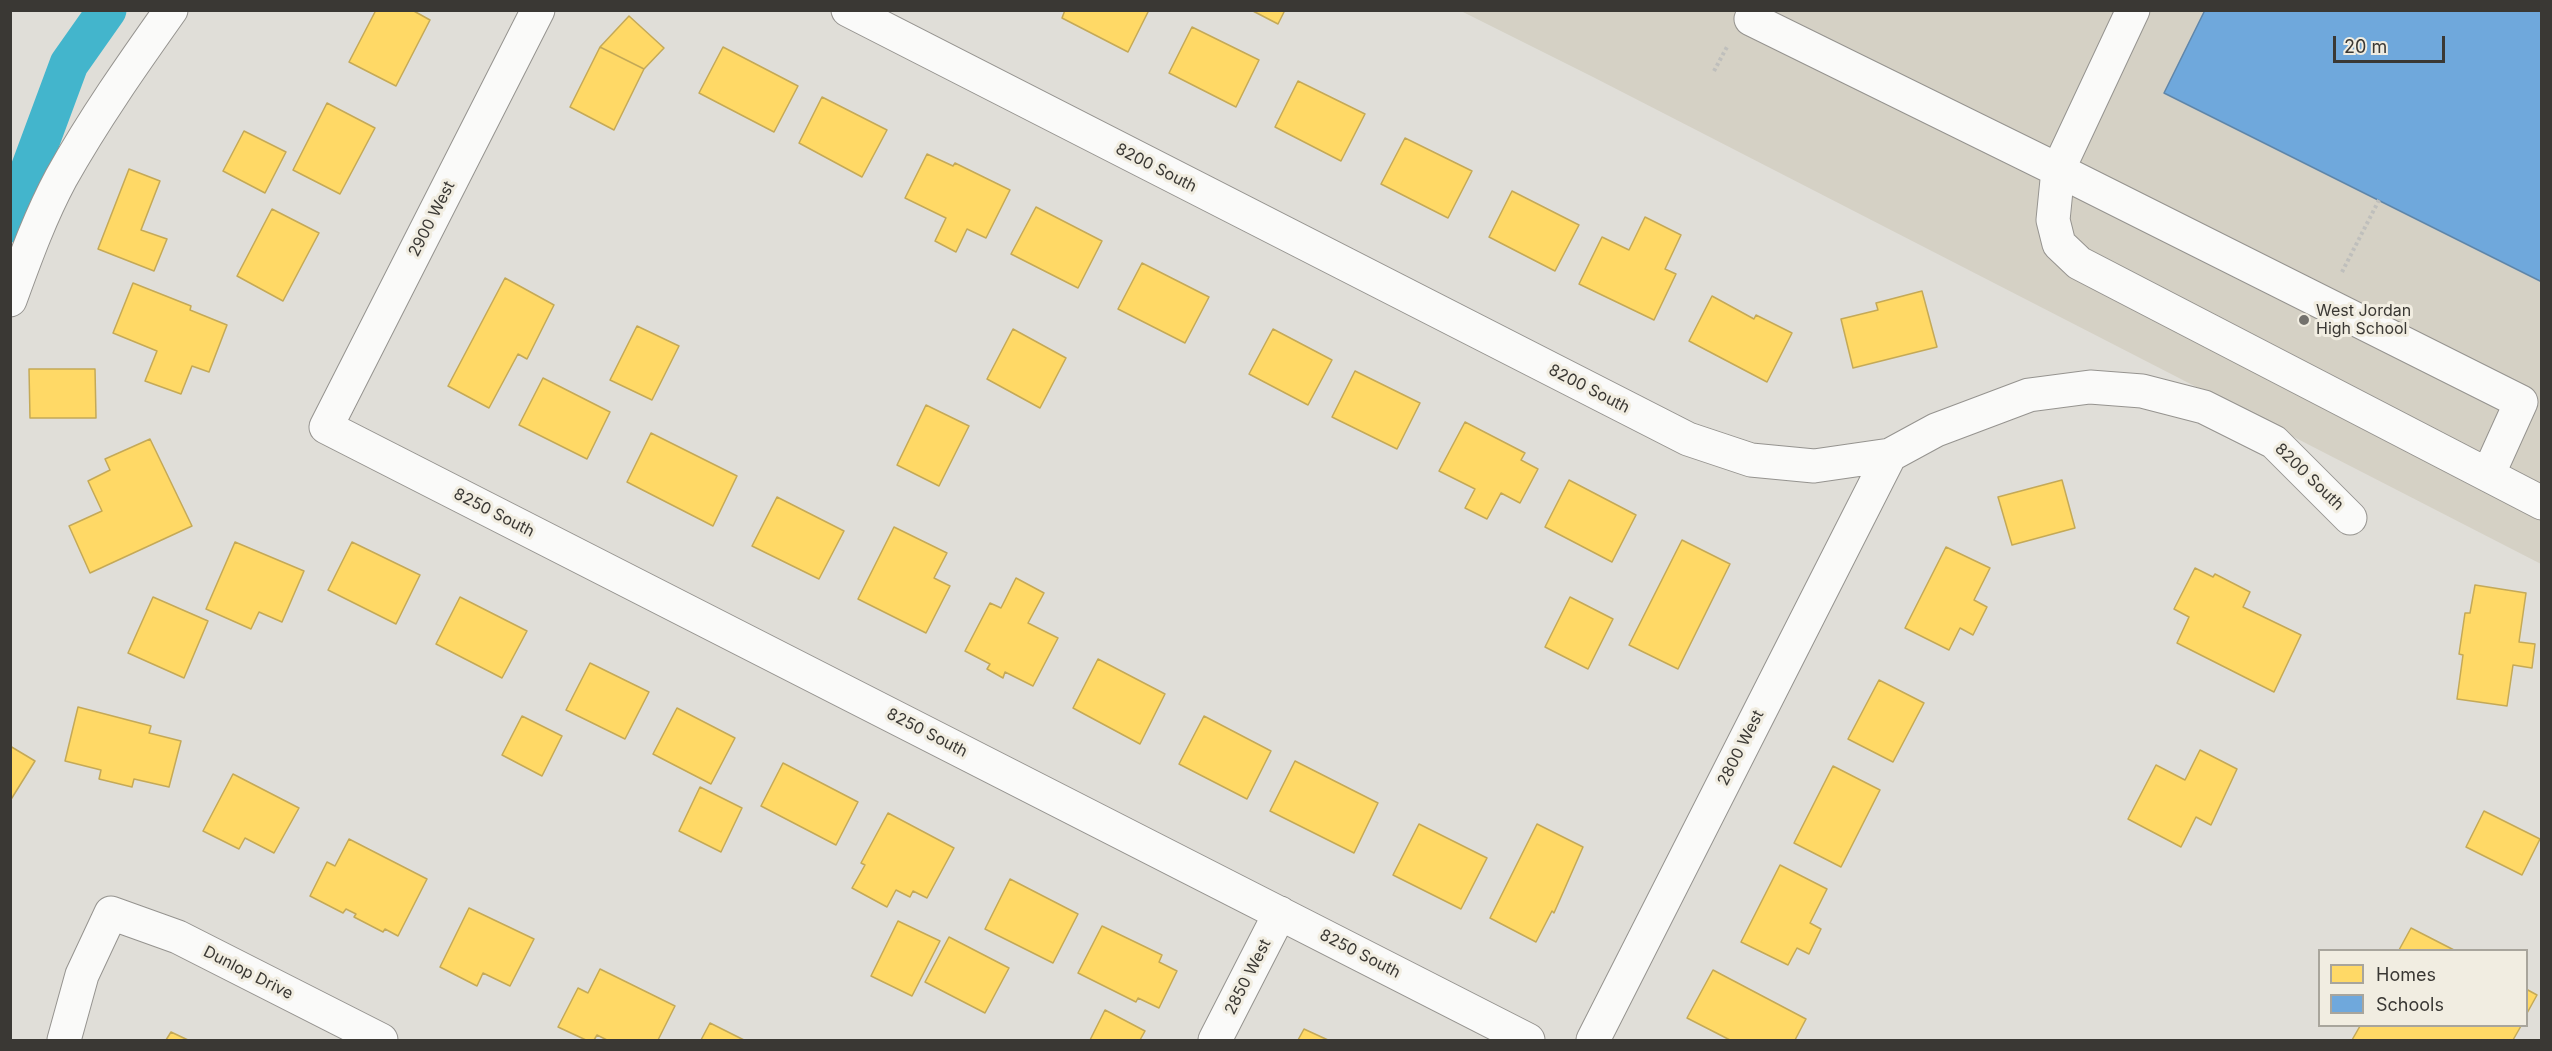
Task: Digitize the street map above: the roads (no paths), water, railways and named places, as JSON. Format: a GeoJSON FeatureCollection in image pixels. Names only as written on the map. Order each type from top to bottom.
{"type":"FeatureCollection","features":[{"type":"Feature","properties":{"kind":"street"},"geometry":{"type":"LineString","coordinates":[[10,300],[33,237],[61,180],[107,101],[171,10]]}},
{"type":"Feature","properties":{"kind":"street","name":"2900 West"},"geometry":{"type":"LineString","coordinates":[[326,427],[538,10]]}},
{"type":"Feature","properties":{"kind":"street","name":"8200 South"},"geometry":{"type":"LineString","coordinates":[[848,10],[1688,439],[1751,460],[1814,466],[1890,455],[1936,430],[2029,395],[2090,387],[2142,391],[2204,408],[2274,442],[2350,518]]}},
{"type":"Feature","properties":{"kind":"street"},"geometry":{"type":"LineString","coordinates":[[1755,10],[1751,19],[2521,402],[2488,475]]}},
{"type":"Feature","properties":{"kind":"street"},"geometry":{"type":"LineString","coordinates":[[2133,10],[2058,170],[2054,220],[2059,244],[2079,263],[2541,503]]}},
{"type":"Feature","properties":{"kind":"street","name":"8250 South"},"geometry":{"type":"LineString","coordinates":[[326,427],[1528,1041]]}},
{"type":"Feature","properties":{"kind":"street","name":"2800 West"},"geometry":{"type":"LineString","coordinates":[[1593,1041],[1890,455]]}},
{"type":"Feature","properties":{"kind":"street","name":"Dunlop Drive"},"geometry":{"type":"LineString","coordinates":[[64,1041],[82,975],[111,913],[178,937],[381,1041]]}},
{"type":"Feature","properties":{"kind":"street","name":"2850 West"},"geometry":{"type":"LineString","coordinates":[[1215,1041],[1280,913]]}},
{"type":"Feature","properties":{"kind":"waterway"},"geometry":{"type":"LineString","coordinates":[[10,223],[69,64],[107,10]]}},
{"type":"Feature","properties":{"kind":"place","name":"West Jordan High School"},"geometry":{"type":"Point","coordinates":[2304,320]}}]}
